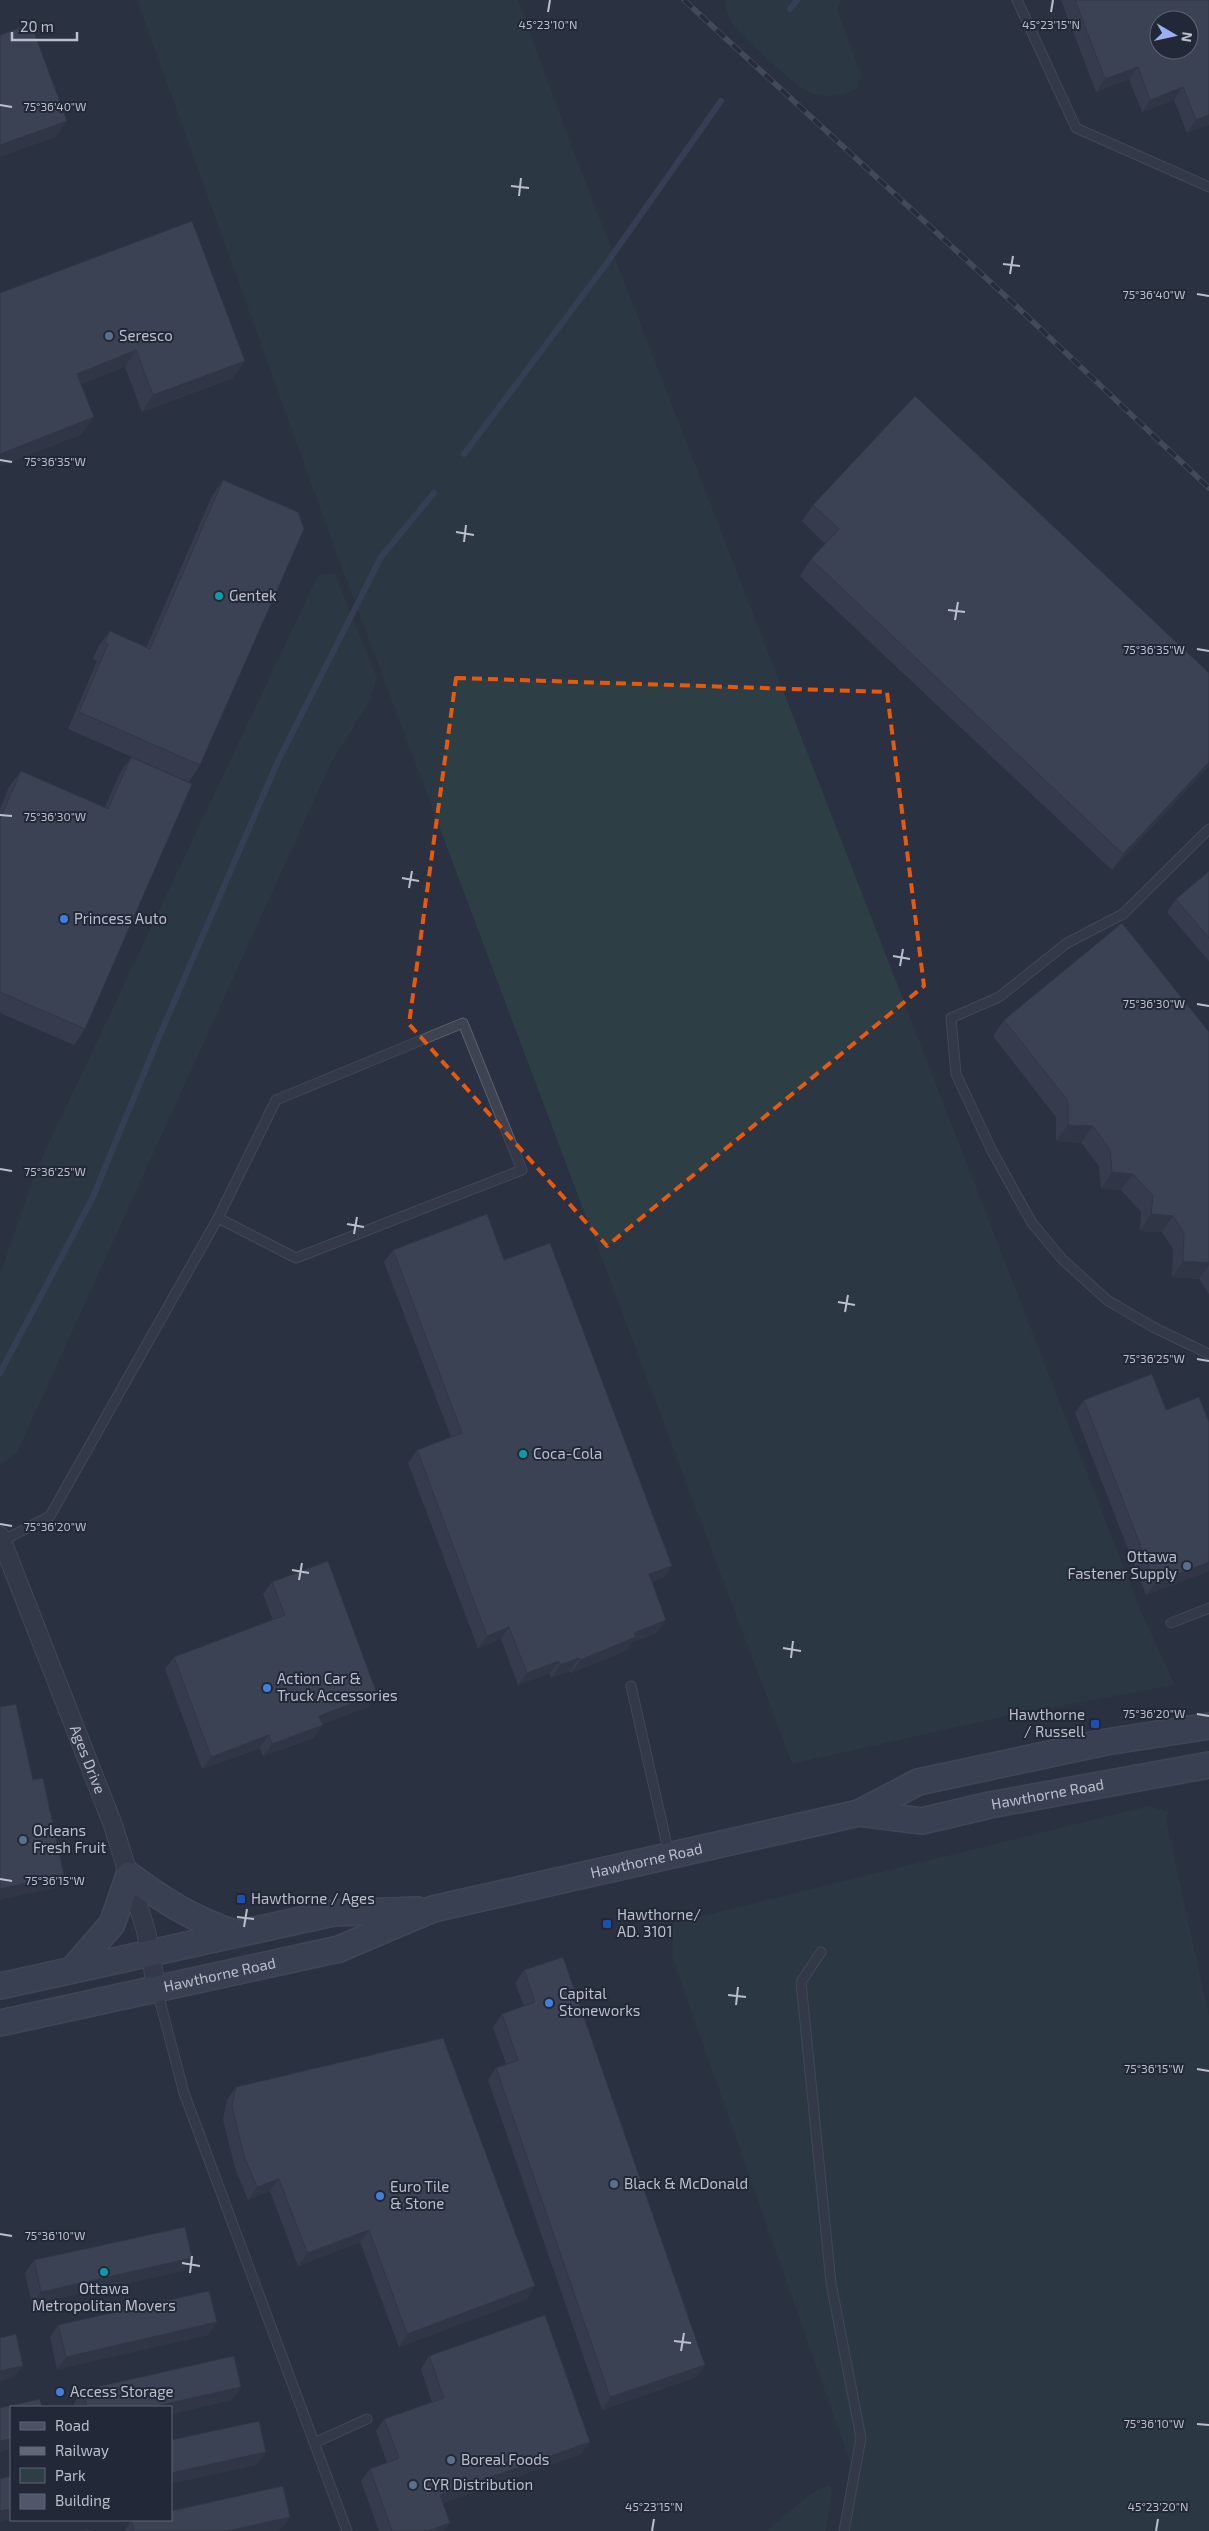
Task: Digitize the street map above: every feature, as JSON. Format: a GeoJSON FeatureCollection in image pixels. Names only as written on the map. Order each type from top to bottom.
{"type":"FeatureCollection","features":[{"type":"Feature","properties":{"kind":"main road","name":"Hawthorne Road"},"geometry":{"type":"LineString","coordinates":[[0,1986],[151,1951],[333,1913],[433,1909],[859,1813],[918,1782],[1106,1742],[1209,1726]]}},
{"type":"Feature","properties":{"kind":"main road","name":"Hawthorne Road"},"geometry":{"type":"LineString","coordinates":[[859,1813],[922,1822],[990,1805],[1209,1765]]}},
{"type":"Feature","properties":{"kind":"main road"},"geometry":{"type":"LineString","coordinates":[[74,1969],[112,1924],[129,1876],[180,1911],[203,1923],[235,1933]]}},
{"type":"Feature","properties":{"kind":"main road","name":"Hawthorne Road"},"geometry":{"type":"LineString","coordinates":[[0,2024],[339,1949],[433,1909]]}},
{"type":"Feature","properties":{"kind":"street","name":"Ages Drive"},"geometry":{"type":"LineString","coordinates":[[1,1538],[113,1825],[151,1951],[157,1990]]}},
{"type":"Feature","properties":{"kind":"lane"},"geometry":{"type":"LineString","coordinates":[[1017,0],[1076,128],[1209,187]]}},
{"type":"Feature","properties":{"kind":"lane"},"geometry":{"type":"LineString","coordinates":[[1209,829],[1123,914],[1067,943],[999,997],[952,1018],[956,1074],[992,1151],[1032,1223],[1062,1259],[1107,1300],[1153,1327],[1209,1354]]}},
{"type":"Feature","properties":{"kind":"lane"},"geometry":{"type":"LineString","coordinates":[[1,1538],[50,1516],[218,1218],[276,1100],[463,1023],[522,1170],[296,1258],[218,1218]]}},
{"type":"Feature","properties":{"kind":"lane"},"geometry":{"type":"LineString","coordinates":[[1171,1623],[1209,1608]]}},
{"type":"Feature","properties":{"kind":"lane"},"geometry":{"type":"LineString","coordinates":[[631,1686],[669,1856]]}},
{"type":"Feature","properties":{"kind":"lane"},"geometry":{"type":"LineString","coordinates":[[821,1952],[801,1982],[831,2283],[861,2438],[844,2531]]}},
{"type":"Feature","properties":{"kind":"lane"},"geometry":{"type":"LineString","coordinates":[[157,1990],[184,2093],[347,2531]]}},
{"type":"Feature","properties":{"kind":"lane"},"geometry":{"type":"LineString","coordinates":[[314,2443],[367,2419]]}},
{"type":"Feature","properties":{"kind":"highlighted area"},"geometry":{"type":"Polygon","coordinates":[[[456,678],[887,692],[924,986],[607,1246],[409,1024],[456,678]]]}},
{"type":"Feature","properties":{"kind":"green space"},"geometry":{"type":"Polygon","coordinates":[[[137,0],[518,0],[575,155],[1140,1609],[1175,1685],[1011,1715],[792,1764],[334,547],[137,0]]]}},
{"type":"Feature","properties":{"kind":"green space"},"geometry":{"type":"Polygon","coordinates":[[[725,0],[841,0],[837,9],[860,72],[858,87],[842,95],[829,96],[816,95],[804,89],[770,62],[733,25],[725,0]]]}},
{"type":"Feature","properties":{"kind":"green space"},"geometry":{"type":"Polygon","coordinates":[[[335,574],[377,678],[369,702],[331,763],[17,1453],[0,1465],[0,1274],[37,1168],[318,575],[335,574]]]}},
{"type":"Feature","properties":{"kind":"green space"},"geometry":{"type":"Polygon","coordinates":[[[1149,1806],[1168,1812],[1166,1820],[1209,2016],[1209,2531],[845,2531],[851,2465],[672,1956],[673,1923],[1149,1806]]]}},
{"type":"Feature","properties":{"kind":"green space"},"geometry":{"type":"Polygon","coordinates":[[[830,2485],[832,2491],[826,2531],[767,2531],[805,2498],[830,2485]]]}},
{"type":"Feature","properties":{"kind":"building"},"geometry":{"type":"Polygon","coordinates":[[[1075,0],[1209,0],[1209,115],[1196,120],[1183,87],[1150,100],[1138,67],[1105,79],[1075,0]]]}},
{"type":"Feature","properties":{"kind":"building"},"geometry":{"type":"Polygon","coordinates":[[[31,24],[67,121],[0,145],[0,35],[31,24]]]}},
{"type":"Feature","properties":{"kind":"building","name":"Seresco"},"geometry":{"type":"Polygon","coordinates":[[[192,221],[245,361],[153,395],[136,350],[77,374],[94,417],[0,454],[0,293],[192,221]]]}},
{"type":"Feature","properties":{"kind":"building"},"geometry":{"type":"Polygon","coordinates":[[[915,396],[1209,673],[1209,762],[1123,854],[811,559],[839,529],[813,505],[915,396]]]}},
{"type":"Feature","properties":{"kind":"building","name":"Gentek"},"geometry":{"type":"Polygon","coordinates":[[[223,480],[298,512],[304,529],[200,765],[79,712],[108,644],[105,643],[110,631],[150,649],[223,480]]]}},
{"type":"Feature","properties":{"kind":"building","name":"Princess Auto"},"geometry":{"type":"Polygon","coordinates":[[[131,757],[192,784],[85,1029],[0,992],[0,819],[21,771],[108,809],[131,757]]]}},
{"type":"Feature","properties":{"kind":"building"},"geometry":{"type":"Polygon","coordinates":[[[1209,871],[1209,938],[1176,899],[1209,871]]]}},
{"type":"Feature","properties":{"kind":"building"},"geometry":{"type":"Polygon","coordinates":[[[1122,923],[1209,1032],[1209,1263],[1183,1261],[1184,1233],[1173,1216],[1151,1214],[1153,1196],[1133,1174],[1112,1172],[1110,1150],[1093,1126],[1068,1125],[1068,1101],[1004,1020],[1122,923]]]}},
{"type":"Feature","properties":{"kind":"building","name":"Coca-Cola"},"geometry":{"type":"Polygon","coordinates":[[[487,1214],[504,1260],[550,1243],[672,1566],[649,1574],[666,1620],[634,1633],[636,1637],[580,1660],[579,1658],[560,1665],[559,1661],[527,1673],[509,1627],[487,1636],[417,1450],[462,1433],[393,1250],[487,1214]]]}},
{"type":"Feature","properties":{"kind":"building"},"geometry":{"type":"Polygon","coordinates":[[[1152,1374],[1166,1410],[1199,1397],[1209,1422],[1209,1562],[1155,1583],[1084,1400],[1152,1374]]]}},
{"type":"Feature","properties":{"kind":"building","name":"Action Car & Truck Accessories"},"geometry":{"type":"Polygon","coordinates":[[[328,1561],[377,1694],[319,1716],[323,1725],[272,1744],[269,1735],[211,1757],[174,1657],[285,1615],[272,1582],[328,1561]]]}},
{"type":"Feature","properties":{"kind":"building","name":"Orleans Fresh Fruit"},"geometry":{"type":"Polygon","coordinates":[[[16,1704],[33,1780],[43,1778],[64,1875],[0,1889],[0,1707],[16,1704]]]}},
{"type":"Feature","properties":{"kind":"building"},"geometry":{"type":"Polygon","coordinates":[[[563,1957],[705,2365],[610,2397],[496,2068],[518,2060],[502,2014],[535,2002],[524,1970],[563,1957]]]}},
{"type":"Feature","properties":{"kind":"building","name":"Euro Tile & Stone"},"geometry":{"type":"Polygon","coordinates":[[[443,2038],[535,2286],[407,2334],[369,2230],[307,2253],[279,2179],[257,2187],[244,2156],[232,2106],[236,2087],[443,2038]]]}},
{"type":"Feature","properties":{"kind":"building","name":"Ottawa Metropolitan Movers"},"geometry":{"type":"Polygon","coordinates":[[[185,2227],[192,2258],[41,2292],[34,2260],[185,2227]]]}},
{"type":"Feature","properties":{"kind":"building"},"geometry":{"type":"Polygon","coordinates":[[[209,2291],[217,2322],[66,2357],[58,2325],[209,2291]]]}},
{"type":"Feature","properties":{"kind":"building"},"geometry":{"type":"Polygon","coordinates":[[[545,2315],[590,2442],[440,2495],[450,2523],[428,2531],[392,2531],[370,2469],[399,2458],[384,2419],[444,2398],[429,2356],[545,2315]]]}},
{"type":"Feature","properties":{"kind":"building"},"geometry":{"type":"Polygon","coordinates":[[[16,2334],[23,2366],[0,2371],[0,2338],[16,2334]]]}},
{"type":"Feature","properties":{"kind":"building"},"geometry":{"type":"Polygon","coordinates":[[[234,2356],[241,2387],[156,2406],[87,2406],[83,2390],[234,2356]]]}},
{"type":"Feature","properties":{"kind":"building"},"geometry":{"type":"Polygon","coordinates":[[[40,2399],[42,2406],[10,2406],[10,2439],[0,2441],[0,2408],[40,2399]]]}},
{"type":"Feature","properties":{"kind":"building"},"geometry":{"type":"Polygon","coordinates":[[[259,2421],[266,2452],[172,2473],[172,2440],[259,2421]]]}},
{"type":"Feature","properties":{"kind":"building"},"geometry":{"type":"Polygon","coordinates":[[[10,2476],[10,2509],[0,2511],[0,2479],[10,2476]]]}},
{"type":"Feature","properties":{"kind":"building"},"geometry":{"type":"Polygon","coordinates":[[[283,2486],[290,2517],[227,2531],[134,2531],[132,2521],[172,2521],[172,2511],[283,2486]]]}},
{"type":"Feature","properties":{"kind":"waterway"},"geometry":{"type":"LineString","coordinates":[[790,9],[797,0]]}},
{"type":"Feature","properties":{"kind":"waterway"},"geometry":{"type":"LineString","coordinates":[[464,454],[604,267],[721,101]]}},
{"type":"Feature","properties":{"kind":"waterway"},"geometry":{"type":"LineString","coordinates":[[0,1373],[92,1199],[159,1037],[278,761],[381,557],[434,493]]}},
{"type":"Feature","properties":{"kind":"railway"},"geometry":{"type":"LineString","coordinates":[[684,0],[1012,302],[1209,488]]}},
{"type":"Feature","properties":{"kind":"place","name":"Seresco"},"geometry":{"type":"Point","coordinates":[109,336]}},
{"type":"Feature","properties":{"kind":"place","name":"Gentek"},"geometry":{"type":"Point","coordinates":[219,596]}},
{"type":"Feature","properties":{"kind":"place","name":"Princess Auto"},"geometry":{"type":"Point","coordinates":[64,919]}},
{"type":"Feature","properties":{"kind":"place","name":"Coca-Cola"},"geometry":{"type":"Point","coordinates":[523,1454]}},
{"type":"Feature","properties":{"kind":"place","name":"Ottawa Fastener Supply"},"geometry":{"type":"Point","coordinates":[1187,1566]}},
{"type":"Feature","properties":{"kind":"place","name":"Action Car & Truck Accessories"},"geometry":{"type":"Point","coordinates":[267,1688]}},
{"type":"Feature","properties":{"kind":"place","name":"Hawthorne / Russell"},"geometry":{"type":"Point","coordinates":[1095,1724]}},
{"type":"Feature","properties":{"kind":"place","name":"Orleans Fresh Fruit"},"geometry":{"type":"Point","coordinates":[23,1840]}},
{"type":"Feature","properties":{"kind":"place","name":"Hawthorne / Ages"},"geometry":{"type":"Point","coordinates":[241,1899]}},
{"type":"Feature","properties":{"kind":"place","name":"Hawthorne/ AD. 3101"},"geometry":{"type":"Point","coordinates":[607,1924]}},
{"type":"Feature","properties":{"kind":"place","name":"Capital Stoneworks"},"geometry":{"type":"Point","coordinates":[549,2003]}},
{"type":"Feature","properties":{"kind":"place","name":"Black & McDonald"},"geometry":{"type":"Point","coordinates":[614,2184]}},
{"type":"Feature","properties":{"kind":"place","name":"Euro Tile & Stone"},"geometry":{"type":"Point","coordinates":[380,2196]}},
{"type":"Feature","properties":{"kind":"place","name":"Ottawa Metropolitan Movers"},"geometry":{"type":"Point","coordinates":[104,2272]}},
{"type":"Feature","properties":{"kind":"place","name":"Access Storage"},"geometry":{"type":"Point","coordinates":[60,2392]}},
{"type":"Feature","properties":{"kind":"place","name":"Boreal Foods"},"geometry":{"type":"Point","coordinates":[451,2460]}},
{"type":"Feature","properties":{"kind":"place","name":"CYR Distribution"},"geometry":{"type":"Point","coordinates":[413,2485]}}]}
